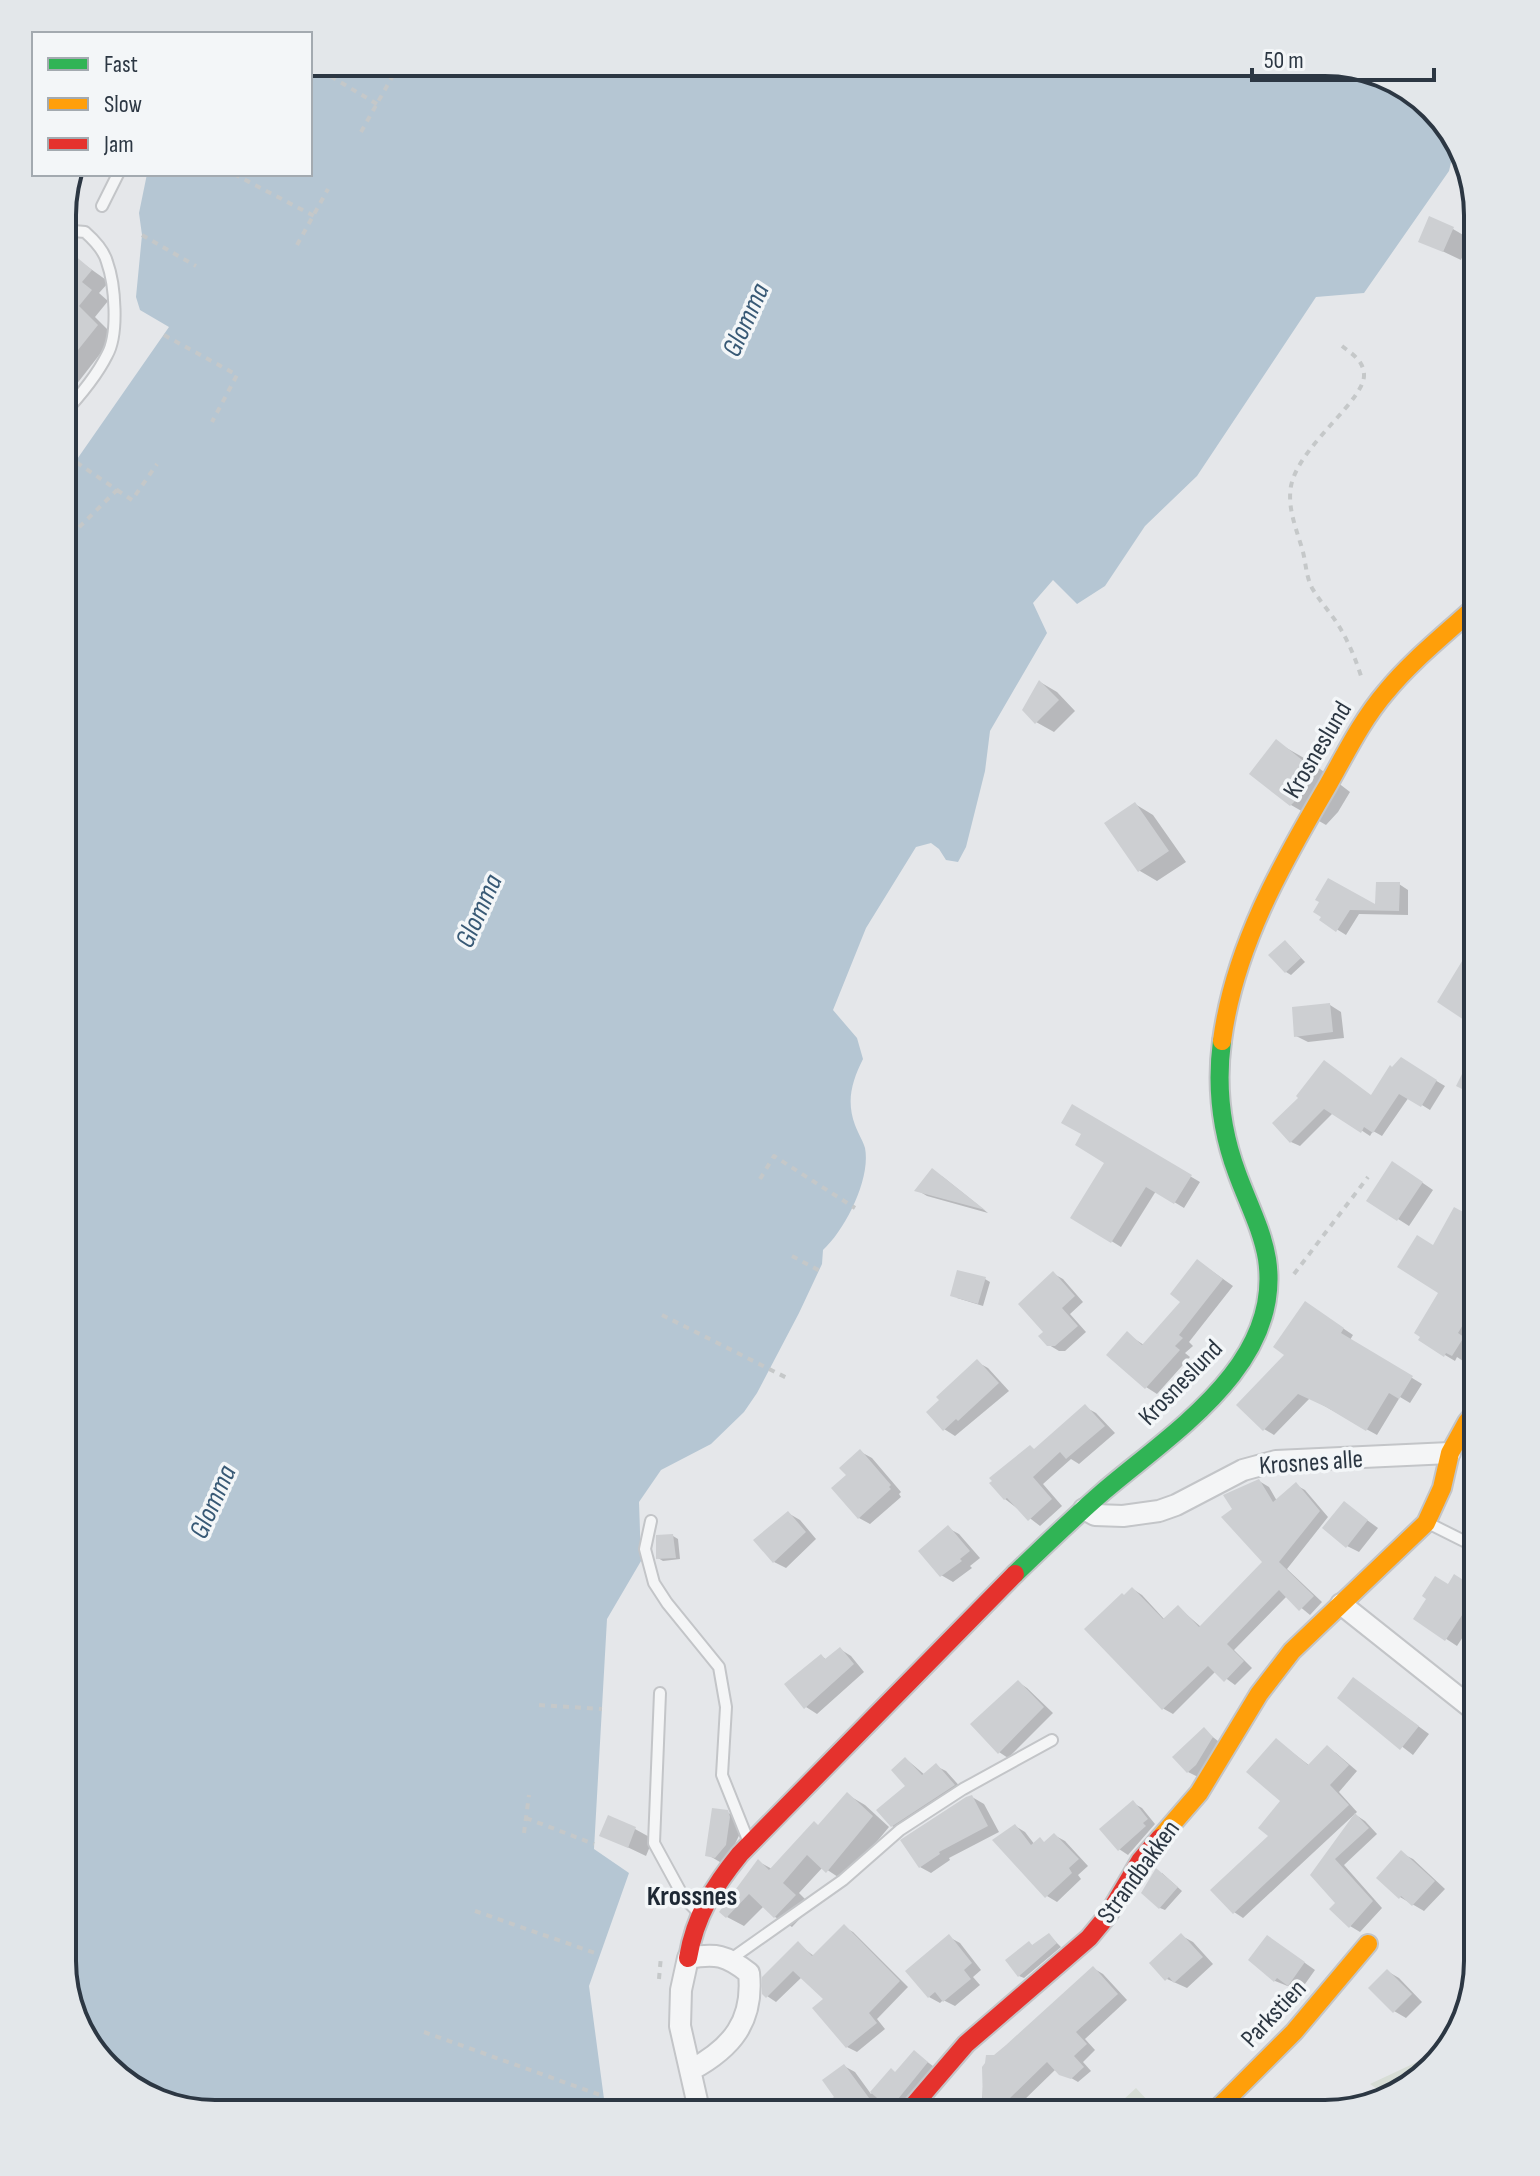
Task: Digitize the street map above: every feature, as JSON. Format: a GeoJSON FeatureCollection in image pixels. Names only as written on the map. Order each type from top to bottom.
{"type":"FeatureCollection","features":[{"type":"Feature","properties":{"kind":"street","name":"Krosneslund"},"geometry":{"type":"LineString","coordinates":[[688,1958],[691,1936],[699,1914],[715,1886],[750,1846],[921,1667],[1084,1509],[1201,1406],[1237,1369],[1265,1316],[1270,1277],[1264,1242],[1233,1166],[1222,1127],[1223,1030],[1241,964],[1284,857],[1375,706],[1424,653],[1464,617]]}},
{"type":"Feature","properties":{"kind":"street"},"geometry":{"type":"LineString","coordinates":[[1450,1453],[1464,1431]]}},
{"type":"Feature","properties":{"kind":"street","name":"Krosnes alle"},"geometry":{"type":"LineString","coordinates":[[1084,1509],[1095,1515],[1123,1516],[1159,1511],[1243,1470],[1276,1461],[1450,1453]]}},
{"type":"Feature","properties":{"kind":"street","name":"Strandbakken"},"geometry":{"type":"LineString","coordinates":[[918,2100],[966,2044],[1089,1938],[1108,1915],[1140,1861],[1208,1781],[1274,1674],[1312,1630],[1426,1523],[1442,1488],[1450,1453]]}},
{"type":"Feature","properties":{"kind":"street"},"geometry":{"type":"LineString","coordinates":[[1341,1604],[1464,1702]]}},
{"type":"Feature","properties":{"kind":"street","name":"Parkstien"},"geometry":{"type":"LineString","coordinates":[[1226,2100],[1307,2018],[1368,1944]]}},
{"type":"Feature","properties":{"kind":"street"},"geometry":{"type":"LineString","coordinates":[[691,2070],[716,2057],[735,2037],[747,2013],[751,1992],[749,1973],[731,1959],[710,1954],[688,1958],[681,1990],[680,2026],[697,2100]]}},
{"type":"Feature","properties":{"kind":"lane"},"geometry":{"type":"LineString","coordinates":[[102,206],[117,176]]}},
{"type":"Feature","properties":{"kind":"lane"},"geometry":{"type":"LineString","coordinates":[[76,231],[85,232],[99,246],[107,261],[115,316],[109,352],[76,400]]}},
{"type":"Feature","properties":{"kind":"lane"},"geometry":{"type":"LineString","coordinates":[[651,1521],[645,1549],[654,1583],[719,1667],[726,1707],[722,1775],[750,1846]]}},
{"type":"Feature","properties":{"kind":"lane"},"geometry":{"type":"LineString","coordinates":[[1426,1523],[1464,1541]]}},
{"type":"Feature","properties":{"kind":"lane"},"geometry":{"type":"LineString","coordinates":[[660,1693],[654,1843],[684,1898],[699,1914]]}},
{"type":"Feature","properties":{"kind":"lane"},"geometry":{"type":"LineString","coordinates":[[731,1959],[843,1880],[900,1830],[963,1789],[1052,1740]]}},
{"type":"Feature","properties":{"kind":"path"},"geometry":{"type":"LineString","coordinates":[[330,76],[377,104]]}},
{"type":"Feature","properties":{"kind":"path"},"geometry":{"type":"LineString","coordinates":[[361,132],[392,77]]}},
{"type":"Feature","properties":{"kind":"path"},"geometry":{"type":"LineString","coordinates":[[238,176],[314,216]]}},
{"type":"Feature","properties":{"kind":"path"},"geometry":{"type":"LineString","coordinates":[[297,245],[328,189]]}},
{"type":"Feature","properties":{"kind":"path"},"geometry":{"type":"LineString","coordinates":[[142,235],[196,266]]}},
{"type":"Feature","properties":{"kind":"path"},"geometry":{"type":"LineString","coordinates":[[164,335],[237,375],[212,422]]}},
{"type":"Feature","properties":{"kind":"path"},"geometry":{"type":"LineString","coordinates":[[1342,346],[1358,358],[1364,373],[1362,385],[1355,398],[1323,430],[1304,455],[1291,486],[1291,514],[1307,576],[1344,636],[1375,706]]}},
{"type":"Feature","properties":{"kind":"path"},"geometry":{"type":"LineString","coordinates":[[76,462],[132,500],[157,464]]}},
{"type":"Feature","properties":{"kind":"path"},"geometry":{"type":"LineString","coordinates":[[76,530],[117,490]]}},
{"type":"Feature","properties":{"kind":"path"},"geometry":{"type":"LineString","coordinates":[[760,1179],[774,1156],[855,1208]]}},
{"type":"Feature","properties":{"kind":"path"},"geometry":{"type":"LineString","coordinates":[[1270,1277],[1285,1283],[1290,1280],[1368,1177]]}},
{"type":"Feature","properties":{"kind":"path"},"geometry":{"type":"LineString","coordinates":[[792,1256],[822,1272]]}},
{"type":"Feature","properties":{"kind":"path"},"geometry":{"type":"LineString","coordinates":[[662,1315],[787,1378]]}},
{"type":"Feature","properties":{"kind":"path"},"geometry":{"type":"LineString","coordinates":[[539,1705],[602,1709]]}},
{"type":"Feature","properties":{"kind":"path"},"geometry":{"type":"LineString","coordinates":[[524,1833],[529,1795]]}},
{"type":"Feature","properties":{"kind":"path"},"geometry":{"type":"LineString","coordinates":[[526,1818],[594,1844]]}},
{"type":"Feature","properties":{"kind":"path"},"geometry":{"type":"LineString","coordinates":[[475,1911],[598,1954]]}},
{"type":"Feature","properties":{"kind":"path"},"geometry":{"type":"LineString","coordinates":[[424,2032],[600,2095]]}},
{"type":"Feature","properties":{"kind":"shaded area"},"geometry":{"type":"Polygon","coordinates":[[[1423,2059],[1395,2081],[1378,2089],[1370,2084],[1423,2059]]]}},
{"type":"Feature","properties":{"kind":"shaded area"},"geometry":{"type":"Polygon","coordinates":[[[1136,2088],[1147,2100],[1123,2100],[1136,2088]]]}},
{"type":"Feature","properties":{"kind":"water","name":"Glomma"},"geometry":{"type":"Polygon","coordinates":[[[312,76],[1334,76],[1370,83],[1402,99],[1435,130],[1452,159],[1449,171],[1364,293],[1316,297],[1197,476],[1145,526],[1105,586],[1077,604],[1053,580],[1033,603],[1047,633],[990,731],[985,771],[966,847],[958,862],[946,860],[931,843],[916,847],[866,928],[833,1010],[857,1038],[863,1059],[853,1083],[851,1099],[852,1116],[865,1148],[866,1160],[860,1189],[848,1217],[823,1250],[822,1264],[799,1313],[744,1412],[711,1444],[661,1470],[639,1502],[641,1561],[607,1619],[594,1849],[629,1873],[589,1986],[604,2100],[206,2100],[188,2097],[153,2086],[123,2066],[95,2031],[81,1997],[76,1961],[76,461],[169,327],[140,310],[136,297],[142,235],[139,213],[147,176],[312,176],[312,76]]]}},
{"type":"Feature","properties":{"kind":"building"},"geometry":{"type":"Polygon","coordinates":[[[1429,216],[1454,227],[1443,252],[1418,242],[1429,216]]]}},
{"type":"Feature","properties":{"kind":"building"},"geometry":{"type":"Polygon","coordinates":[[[76,257],[92,270],[82,282],[92,290],[79,306],[98,325],[76,352],[76,257]]]}},
{"type":"Feature","properties":{"kind":"building"},"geometry":{"type":"Polygon","coordinates":[[[1039,680],[1059,700],[1035,724],[1022,710],[1039,680]]]}},
{"type":"Feature","properties":{"kind":"building"},"geometry":{"type":"Polygon","coordinates":[[[1276,739],[1316,771],[1303,793],[1290,806],[1249,774],[1276,739]]]}},
{"type":"Feature","properties":{"kind":"building"},"geometry":{"type":"Polygon","coordinates":[[[1135,802],[1169,851],[1138,872],[1104,823],[1135,802]]]}},
{"type":"Feature","properties":{"kind":"building"},"geometry":{"type":"Polygon","coordinates":[[[1328,878],[1375,904],[1376,882],[1400,882],[1399,911],[1350,910],[1336,932],[1313,912],[1319,902],[1315,900],[1328,878]]]}},
{"type":"Feature","properties":{"kind":"building"},"geometry":{"type":"Polygon","coordinates":[[[1285,940],[1301,958],[1285,973],[1268,955],[1285,940]]]}},
{"type":"Feature","properties":{"kind":"building"},"geometry":{"type":"Polygon","coordinates":[[[1464,958],[1464,1020],[1437,1002],[1464,958]]]}},
{"type":"Feature","properties":{"kind":"building"},"geometry":{"type":"Polygon","coordinates":[[[1330,1003],[1333,1032],[1294,1037],[1292,1007],[1330,1003]]]}},
{"type":"Feature","properties":{"kind":"building"},"geometry":{"type":"Polygon","coordinates":[[[1401,1057],[1437,1080],[1421,1107],[1399,1094],[1373,1133],[1364,1127],[1361,1133],[1324,1109],[1290,1143],[1272,1123],[1298,1098],[1296,1096],[1324,1060],[1371,1095],[1390,1065],[1392,1067],[1401,1057]]]}},
{"type":"Feature","properties":{"kind":"building"},"geometry":{"type":"Polygon","coordinates":[[[1464,1070],[1464,1090],[1456,1086],[1464,1070]]]}},
{"type":"Feature","properties":{"kind":"building"},"geometry":{"type":"Polygon","coordinates":[[[1072,1104],[1192,1175],[1174,1204],[1146,1187],[1111,1243],[1070,1218],[1104,1163],[1075,1145],[1081,1134],[1061,1123],[1072,1104]]]}},
{"type":"Feature","properties":{"kind":"building"},"geometry":{"type":"Polygon","coordinates":[[[1392,1161],[1423,1182],[1397,1221],[1366,1201],[1392,1161]]]}},
{"type":"Feature","properties":{"kind":"building"},"geometry":{"type":"Polygon","coordinates":[[[932,1168],[985,1210],[914,1191],[932,1168]]]}},
{"type":"Feature","properties":{"kind":"building"},"geometry":{"type":"Polygon","coordinates":[[[1454,1207],[1464,1212],[1464,1323],[1458,1333],[1464,1337],[1452,1356],[1446,1353],[1444,1357],[1418,1340],[1420,1337],[1414,1333],[1438,1293],[1397,1267],[1417,1235],[1433,1245],[1454,1207]]]}},
{"type":"Feature","properties":{"kind":"building"},"geometry":{"type":"Polygon","coordinates":[[[1197,1259],[1223,1279],[1179,1335],[1183,1338],[1175,1346],[1180,1350],[1145,1389],[1106,1355],[1127,1331],[1142,1345],[1180,1302],[1170,1294],[1197,1259]]]}},
{"type":"Feature","properties":{"kind":"building"},"geometry":{"type":"Polygon","coordinates":[[[957,1270],[986,1277],[978,1304],[950,1296],[957,1270]]]}},
{"type":"Feature","properties":{"kind":"building"},"geometry":{"type":"Polygon","coordinates":[[[1053,1271],[1075,1296],[1062,1308],[1078,1326],[1055,1346],[1047,1346],[1038,1336],[1043,1332],[1018,1304],[1053,1271]]]}},
{"type":"Feature","properties":{"kind":"building"},"geometry":{"type":"Polygon","coordinates":[[[1305,1301],[1344,1328],[1341,1333],[1413,1376],[1399,1399],[1389,1393],[1366,1431],[1298,1394],[1263,1431],[1236,1405],[1284,1355],[1273,1347],[1305,1301]]]}},
{"type":"Feature","properties":{"kind":"building"},"geometry":{"type":"Polygon","coordinates":[[[977,1359],[999,1383],[943,1431],[926,1412],[939,1400],[936,1397],[977,1359]]]}},
{"type":"Feature","properties":{"kind":"building"},"geometry":{"type":"Polygon","coordinates":[[[1085,1404],[1105,1426],[1066,1459],[1060,1452],[1033,1477],[1052,1499],[1028,1521],[1007,1498],[1004,1500],[989,1483],[992,1481],[989,1478],[1030,1445],[1034,1449],[1085,1404]]]}},
{"type":"Feature","properties":{"kind":"building"},"geometry":{"type":"Polygon","coordinates":[[[860,1449],[891,1485],[891,1489],[858,1519],[831,1488],[846,1475],[839,1468],[860,1449]]]}},
{"type":"Feature","properties":{"kind":"building"},"geometry":{"type":"Polygon","coordinates":[[[1259,1479],[1273,1502],[1296,1482],[1320,1511],[1279,1562],[1314,1596],[1299,1611],[1279,1590],[1227,1644],[1244,1661],[1224,1682],[1208,1666],[1162,1710],[1084,1629],[1132,1587],[1163,1619],[1178,1605],[1199,1627],[1262,1562],[1221,1517],[1232,1509],[1223,1495],[1259,1479]]]}},
{"type":"Feature","properties":{"kind":"building"},"geometry":{"type":"Polygon","coordinates":[[[1344,1501],[1368,1520],[1346,1548],[1322,1528],[1344,1501]]]}},
{"type":"Feature","properties":{"kind":"building"},"geometry":{"type":"Polygon","coordinates":[[[788,1511],[806,1532],[773,1563],[753,1540],[788,1511]]]}},
{"type":"Feature","properties":{"kind":"building"},"geometry":{"type":"Polygon","coordinates":[[[948,1525],[970,1551],[940,1577],[918,1551],[948,1525]]]}},
{"type":"Feature","properties":{"kind":"building"},"geometry":{"type":"Polygon","coordinates":[[[673,1534],[676,1558],[656,1559],[656,1535],[673,1534]]]}},
{"type":"Feature","properties":{"kind":"building"},"geometry":{"type":"Polygon","coordinates":[[[1454,1574],[1464,1580],[1464,1612],[1445,1641],[1413,1619],[1426,1599],[1422,1596],[1435,1576],[1448,1584],[1454,1574]]]}},
{"type":"Feature","properties":{"kind":"building"},"geometry":{"type":"Polygon","coordinates":[[[840,1647],[854,1664],[804,1709],[784,1684],[821,1654],[825,1659],[840,1647]]]}},
{"type":"Feature","properties":{"kind":"building"},"geometry":{"type":"Polygon","coordinates":[[[1353,1677],[1419,1726],[1400,1750],[1337,1698],[1353,1677]]]}},
{"type":"Feature","properties":{"kind":"building"},"geometry":{"type":"Polygon","coordinates":[[[1018,1680],[1044,1707],[998,1754],[970,1724],[1018,1680]]]}},
{"type":"Feature","properties":{"kind":"building"},"geometry":{"type":"Polygon","coordinates":[[[1204,1727],[1213,1737],[1196,1765],[1187,1773],[1172,1757],[1204,1727]]]}},
{"type":"Feature","properties":{"kind":"building"},"geometry":{"type":"Polygon","coordinates":[[[1276,1738],[1308,1765],[1327,1745],[1349,1765],[1330,1785],[1349,1805],[1233,1914],[1210,1890],[1268,1836],[1258,1828],[1280,1801],[1246,1772],[1276,1738]]]}},
{"type":"Feature","properties":{"kind":"building"},"geometry":{"type":"Polygon","coordinates":[[[905,1757],[922,1775],[936,1763],[955,1785],[891,1827],[876,1810],[905,1786],[891,1770],[905,1757]]]}},
{"type":"Feature","properties":{"kind":"building"},"geometry":{"type":"Polygon","coordinates":[[[847,1792],[873,1816],[826,1873],[807,1855],[783,1883],[796,1895],[774,1918],[749,1894],[726,1918],[719,1912],[758,1859],[769,1870],[814,1821],[818,1825],[847,1792]]]}},
{"type":"Feature","properties":{"kind":"building"},"geometry":{"type":"Polygon","coordinates":[[[972,1795],[988,1826],[939,1852],[919,1868],[900,1840],[972,1795]]]}},
{"type":"Feature","properties":{"kind":"building"},"geometry":{"type":"Polygon","coordinates":[[[1133,1800],[1148,1819],[1143,1823],[1146,1826],[1118,1851],[1099,1829],[1133,1800]]]}},
{"type":"Feature","properties":{"kind":"building"},"geometry":{"type":"Polygon","coordinates":[[[712,1808],[728,1810],[730,1817],[726,1845],[715,1858],[705,1856],[712,1808]]]}},
{"type":"Feature","properties":{"kind":"building"},"geometry":{"type":"Polygon","coordinates":[[[1355,1813],[1369,1828],[1335,1859],[1373,1901],[1349,1928],[1329,1909],[1335,1903],[1310,1875],[1355,1813]]]}},
{"type":"Feature","properties":{"kind":"building"},"geometry":{"type":"Polygon","coordinates":[[[608,1815],[636,1827],[628,1848],[599,1836],[608,1815]]]}},
{"type":"Feature","properties":{"kind":"building"},"geometry":{"type":"Polygon","coordinates":[[[1015,1824],[1031,1845],[1040,1837],[1044,1842],[1054,1833],[1079,1859],[1069,1868],[1072,1873],[1045,1898],[992,1840],[1015,1824]]]}},
{"type":"Feature","properties":{"kind":"building"},"geometry":{"type":"Polygon","coordinates":[[[1401,1850],[1435,1881],[1412,1906],[1401,1896],[1399,1899],[1376,1878],[1401,1850]]]}},
{"type":"Feature","properties":{"kind":"building"},"geometry":{"type":"Polygon","coordinates":[[[1156,1868],[1178,1887],[1159,1909],[1141,1893],[1156,1868]]]}},
{"type":"Feature","properties":{"kind":"building"},"geometry":{"type":"Polygon","coordinates":[[[844,1924],[900,1981],[869,2013],[877,2023],[846,2048],[812,2008],[823,1999],[793,1971],[766,1998],[762,1994],[762,1977],[798,1941],[812,1956],[844,1924]]]}},
{"type":"Feature","properties":{"kind":"building"},"geometry":{"type":"Polygon","coordinates":[[[1049,1933],[1057,1943],[1018,1977],[1005,1960],[1029,1941],[1032,1945],[1049,1933]]]}},
{"type":"Feature","properties":{"kind":"building"},"geometry":{"type":"Polygon","coordinates":[[[1181,1933],[1203,1957],[1174,1983],[1169,1977],[1165,1981],[1149,1963],[1181,1933]]]}},
{"type":"Feature","properties":{"kind":"building"},"geometry":{"type":"Polygon","coordinates":[[[949,1934],[972,1963],[964,1970],[971,1979],[943,2002],[935,1992],[928,1998],[905,1971],[949,1934]]]}},
{"type":"Feature","properties":{"kind":"building"},"geometry":{"type":"Polygon","coordinates":[[[1267,1935],[1305,1962],[1288,1986],[1277,1978],[1274,1982],[1248,1960],[1267,1935]]]}},
{"type":"Feature","properties":{"kind":"building"},"geometry":{"type":"Polygon","coordinates":[[[1093,1966],[1118,1994],[1076,2032],[1087,2044],[1074,2056],[1084,2067],[1071,2079],[1059,2075],[1047,2062],[1010,2100],[983,2100],[982,2067],[986,2055],[994,2055],[1093,1966]]]}},
{"type":"Feature","properties":{"kind":"building"},"geometry":{"type":"Polygon","coordinates":[[[1387,1969],[1412,1994],[1393,2013],[1368,1988],[1387,1969]]]}},
{"type":"Feature","properties":{"kind":"building"},"geometry":{"type":"Polygon","coordinates":[[[914,2050],[928,2062],[897,2100],[879,2100],[870,2092],[891,2068],[895,2072],[914,2050]]]}},
{"type":"Feature","properties":{"kind":"building"},"geometry":{"type":"Polygon","coordinates":[[[844,2064],[871,2100],[830,2100],[834,2097],[822,2080],[844,2064]]]}},
{"type":"Feature","properties":{"kind":"traffic: fast"},"geometry":{"type":"LineString","coordinates":[[1015,1574],[1092,1501],[1190,1419],[1241,1363],[1258,1331],[1267,1297],[1267,1259],[1224,1124],[1220,1091],[1222,1041]]}},
{"type":"Feature","properties":{"kind":"traffic: slow"},"geometry":{"type":"LineString","coordinates":[[1222,1041],[1228,1007],[1248,940],[1293,846],[1355,737],[1396,680],[1464,617]]}},
{"type":"Feature","properties":{"kind":"traffic: slow"},"geometry":{"type":"LineString","coordinates":[[1160,1838],[1199,1793],[1259,1694],[1292,1651],[1426,1523],[1442,1488],[1450,1453],[1464,1427]]}},
{"type":"Feature","properties":{"kind":"traffic: slow"},"geometry":{"type":"LineString","coordinates":[[1226,2100],[1294,2032],[1368,1944]]}},
{"type":"Feature","properties":{"kind":"traffic: jam"},"geometry":{"type":"LineString","coordinates":[[688,1958],[695,1929],[707,1902],[740,1854],[1015,1574]]}},
{"type":"Feature","properties":{"kind":"traffic: jam"},"geometry":{"type":"LineString","coordinates":[[918,2100],[966,2044],[1089,1938],[1108,1915],[1140,1861],[1160,1838]]}},
{"type":"Feature","properties":{"kind":"district","name":"Krossnes"},"geometry":{"type":"Point","coordinates":[692,1896]}}]}
